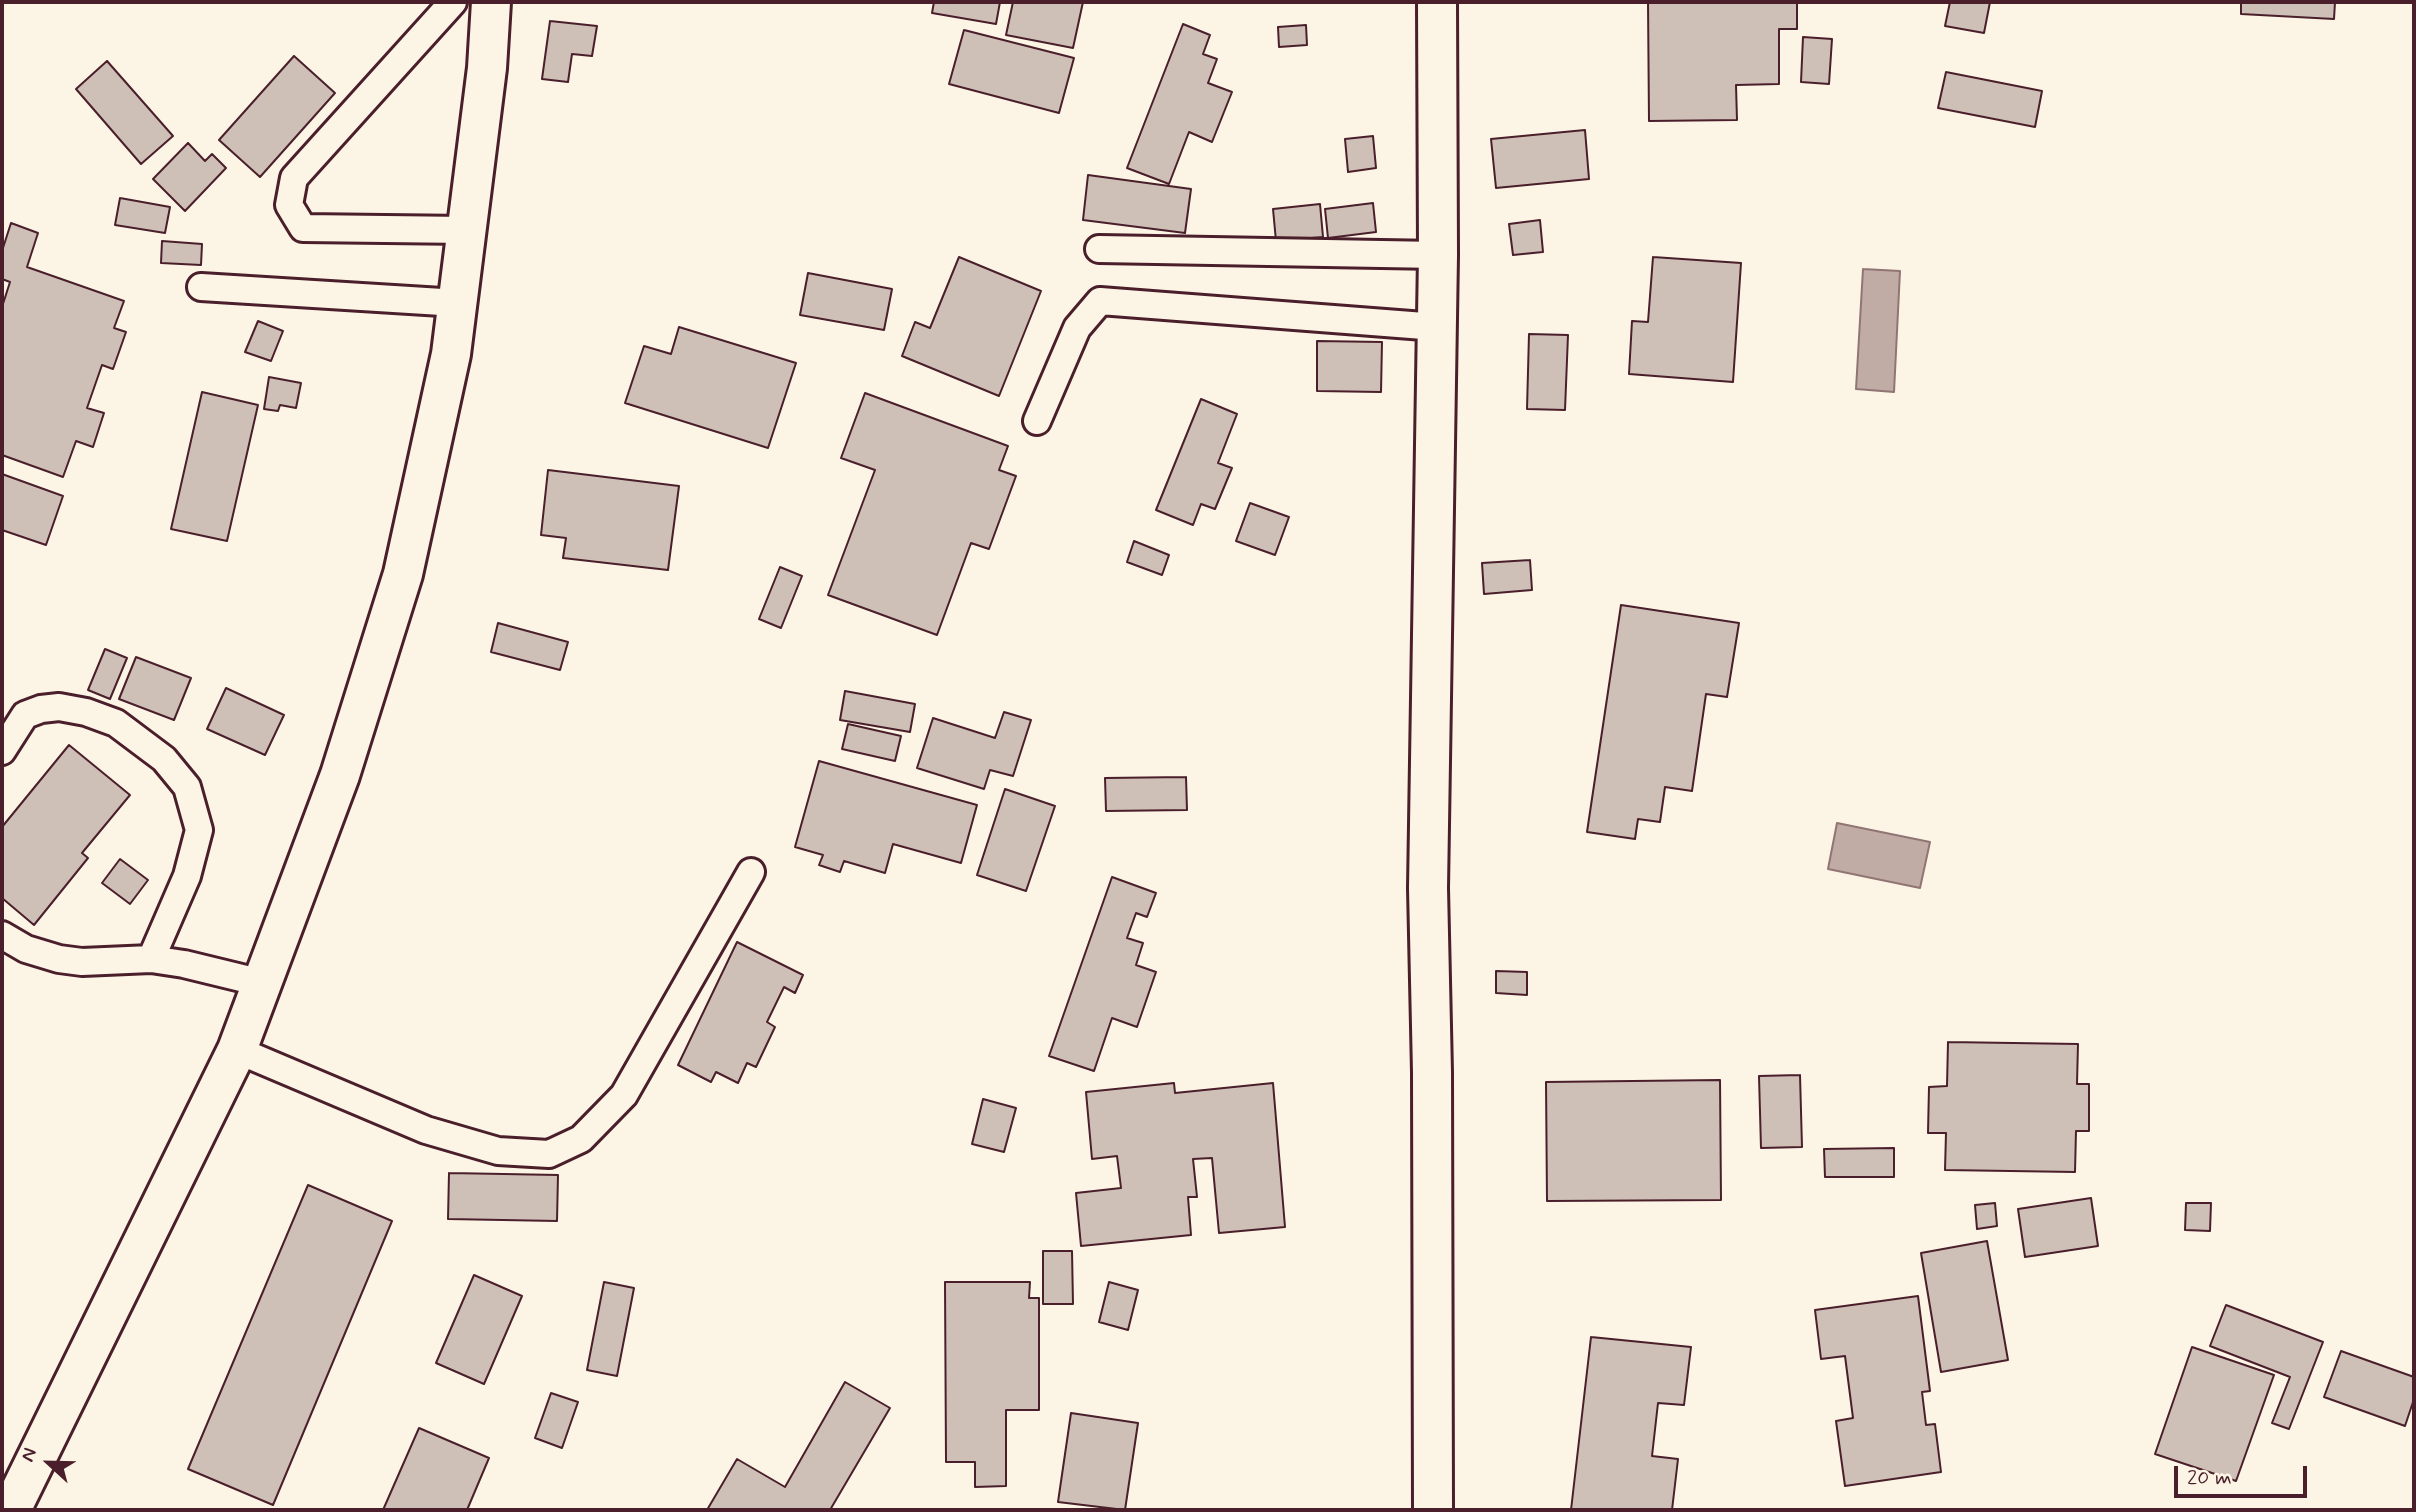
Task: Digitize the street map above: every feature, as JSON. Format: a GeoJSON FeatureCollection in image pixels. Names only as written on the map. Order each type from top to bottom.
{"type":"FeatureCollection","features":[{"type":"Feature","properties":{"kind":"street"},"geometry":{"type":"LineString","coordinates":[[11,1510],[237,1050],[340,775],[403,574],[451,354],[487,68],[491,2]]}},
{"type":"Feature","properties":{"kind":"street"},"geometry":{"type":"LineString","coordinates":[[1433,1510],[1432,1072],[1428,888],[1438,255],[1437,2]]}},
{"type":"Feature","properties":{"kind":"lane"},"geometry":{"type":"LineString","coordinates":[[453,2],[294,177],[289,205],[303,228],[467,230]]}},
{"type":"Feature","properties":{"kind":"lane"},"geometry":{"type":"LineString","coordinates":[[1099,249],[1438,255]]}},
{"type":"Feature","properties":{"kind":"lane"},"geometry":{"type":"LineString","coordinates":[[201,287],[458,303]]}},
{"type":"Feature","properties":{"kind":"lane"},"geometry":{"type":"LineString","coordinates":[[1037,421],[1077,328],[1100,301],[1437,327]]}},
{"type":"Feature","properties":{"kind":"lane"},"geometry":{"type":"LineString","coordinates":[[2,751],[25,715],[41,709],[59,707],[86,712],[117,723],[164,759],[187,787],[199,830],[187,876],[151,959]]}},
{"type":"Feature","properties":{"kind":"lane"},"geometry":{"type":"LineString","coordinates":[[237,1050],[426,1130],[498,1151],[549,1154],[581,1139],[624,1095],[751,872]]}},
{"type":"Feature","properties":{"kind":"lane"},"geometry":{"type":"LineString","coordinates":[[2,936],[26,949],[60,959],[82,962],[151,959],[262,983]]}},
{"type":"Feature","properties":{"kind":"shaded area"},"geometry":{"type":"Polygon","coordinates":[[[1863,269],[1900,271],[1894,392],[1856,389],[1863,269]]]}},
{"type":"Feature","properties":{"kind":"shaded area"},"geometry":{"type":"Polygon","coordinates":[[[1837,823],[1930,842],[1920,888],[1828,869],[1837,823]]]}},
{"type":"Feature","properties":{"kind":"building"},"geometry":{"type":"Polygon","coordinates":[[[934,2],[1000,2],[996,24],[932,13],[934,2]]]}},
{"type":"Feature","properties":{"kind":"building"},"geometry":{"type":"Polygon","coordinates":[[[1013,2],[1083,2],[1073,48],[1006,35],[1013,2]]]}},
{"type":"Feature","properties":{"kind":"building"},"geometry":{"type":"Polygon","coordinates":[[[1648,2],[1797,2],[1797,29],[1779,29],[1779,84],[1736,85],[1737,120],[1649,121],[1648,2]]]}},
{"type":"Feature","properties":{"kind":"building"},"geometry":{"type":"Polygon","coordinates":[[[1950,2],[1990,2],[1984,33],[1945,26],[1950,2]]]}},
{"type":"Feature","properties":{"kind":"building"},"geometry":{"type":"Polygon","coordinates":[[[2241,2],[2335,2],[2334,19],[2241,14],[2241,2]]]}},
{"type":"Feature","properties":{"kind":"building"},"geometry":{"type":"Polygon","coordinates":[[[550,21],[597,26],[592,56],[572,54],[568,82],[542,79],[550,21]]]}},
{"type":"Feature","properties":{"kind":"building"},"geometry":{"type":"Polygon","coordinates":[[[1183,24],[1210,35],[1203,54],[1217,59],[1208,83],[1232,92],[1212,142],[1189,132],[1169,184],[1127,168],[1183,24]]]}},
{"type":"Feature","properties":{"kind":"building"},"geometry":{"type":"Polygon","coordinates":[[[1306,25],[1307,45],[1279,47],[1278,27],[1306,25]]]}},
{"type":"Feature","properties":{"kind":"building"},"geometry":{"type":"Polygon","coordinates":[[[964,30],[1074,58],[1059,113],[949,84],[964,30]]]}},
{"type":"Feature","properties":{"kind":"building"},"geometry":{"type":"Polygon","coordinates":[[[1803,37],[1832,39],[1829,84],[1801,82],[1803,37]]]}},
{"type":"Feature","properties":{"kind":"building"},"geometry":{"type":"Polygon","coordinates":[[[294,56],[335,93],[260,177],[219,140],[294,56]]]}},
{"type":"Feature","properties":{"kind":"building"},"geometry":{"type":"Polygon","coordinates":[[[107,61],[173,136],[141,164],[76,89],[107,61]]]}},
{"type":"Feature","properties":{"kind":"building"},"geometry":{"type":"Polygon","coordinates":[[[1946,72],[2042,91],[2035,127],[1938,108],[1946,72]]]}},
{"type":"Feature","properties":{"kind":"building"},"geometry":{"type":"Polygon","coordinates":[[[1585,130],[1589,179],[1496,188],[1491,139],[1585,130]]]}},
{"type":"Feature","properties":{"kind":"building"},"geometry":{"type":"Polygon","coordinates":[[[1373,136],[1376,168],[1348,172],[1345,139],[1373,136]]]}},
{"type":"Feature","properties":{"kind":"building"},"geometry":{"type":"Polygon","coordinates":[[[188,143],[205,161],[212,154],[226,168],[185,211],[153,179],[188,143]]]}},
{"type":"Feature","properties":{"kind":"building"},"geometry":{"type":"Polygon","coordinates":[[[1088,175],[1191,189],[1185,233],[1083,220],[1088,175]]]}},
{"type":"Feature","properties":{"kind":"building"},"geometry":{"type":"Polygon","coordinates":[[[120,198],[170,207],[165,233],[115,225],[120,198]]]}},
{"type":"Feature","properties":{"kind":"building"},"geometry":{"type":"Polygon","coordinates":[[[1373,203],[1376,232],[1328,238],[1325,209],[1373,203]]]}},
{"type":"Feature","properties":{"kind":"building"},"geometry":{"type":"Polygon","coordinates":[[[1320,204],[1323,237],[1276,241],[1273,209],[1320,204]]]}},
{"type":"Feature","properties":{"kind":"building"},"geometry":{"type":"Polygon","coordinates":[[[1540,220],[1543,252],[1513,255],[1509,224],[1540,220]]]}},
{"type":"Feature","properties":{"kind":"building"},"geometry":{"type":"Polygon","coordinates":[[[11,223],[38,233],[27,267],[124,301],[114,328],[126,332],[113,369],[102,365],[87,408],[104,413],[93,447],[76,441],[63,477],[2,455],[2,307],[10,282],[2,279],[2,251],[11,223]]]}},
{"type":"Feature","properties":{"kind":"building"},"geometry":{"type":"Polygon","coordinates":[[[162,241],[202,244],[201,265],[161,263],[162,241]]]}},
{"type":"Feature","properties":{"kind":"building"},"geometry":{"type":"Polygon","coordinates":[[[959,257],[1041,291],[999,396],[902,356],[915,322],[930,328],[959,257]]]}},
{"type":"Feature","properties":{"kind":"building"},"geometry":{"type":"Polygon","coordinates":[[[1653,257],[1741,263],[1733,382],[1629,374],[1632,321],[1648,322],[1653,257]]]}},
{"type":"Feature","properties":{"kind":"building"},"geometry":{"type":"Polygon","coordinates":[[[808,273],[892,289],[884,330],[800,315],[808,273]]]}},
{"type":"Feature","properties":{"kind":"building"},"geometry":{"type":"Polygon","coordinates":[[[258,321],[283,331],[271,361],[245,352],[258,321]]]}},
{"type":"Feature","properties":{"kind":"building"},"geometry":{"type":"Polygon","coordinates":[[[679,327],[796,363],[768,448],[625,403],[644,346],[671,354],[679,327]]]}},
{"type":"Feature","properties":{"kind":"building"},"geometry":{"type":"Polygon","coordinates":[[[1529,334],[1568,335],[1565,410],[1527,409],[1529,334]]]}},
{"type":"Feature","properties":{"kind":"building"},"geometry":{"type":"Polygon","coordinates":[[[1317,341],[1382,342],[1381,392],[1317,391],[1317,341]]]}},
{"type":"Feature","properties":{"kind":"building"},"geometry":{"type":"Polygon","coordinates":[[[269,377],[301,383],[296,408],[280,405],[278,411],[264,409],[269,377]]]}},
{"type":"Feature","properties":{"kind":"building"},"geometry":{"type":"Polygon","coordinates":[[[202,392],[258,405],[227,541],[171,529],[202,392]]]}},
{"type":"Feature","properties":{"kind":"building"},"geometry":{"type":"Polygon","coordinates":[[[865,393],[1008,446],[999,470],[1016,476],[989,549],[971,543],[937,635],[828,595],[875,470],[841,458],[865,393]]]}},
{"type":"Feature","properties":{"kind":"building"},"geometry":{"type":"Polygon","coordinates":[[[1201,399],[1237,414],[1218,463],[1232,468],[1215,509],[1201,504],[1193,525],[1156,510],[1201,399]]]}},
{"type":"Feature","properties":{"kind":"building"},"geometry":{"type":"Polygon","coordinates":[[[548,470],[679,486],[668,570],[563,558],[566,538],[541,535],[548,470]]]}},
{"type":"Feature","properties":{"kind":"building"},"geometry":{"type":"Polygon","coordinates":[[[2,474],[63,496],[46,545],[2,530],[2,474]]]}},
{"type":"Feature","properties":{"kind":"building"},"geometry":{"type":"Polygon","coordinates":[[[1250,503],[1289,517],[1275,555],[1236,541],[1250,503]]]}},
{"type":"Feature","properties":{"kind":"building"},"geometry":{"type":"Polygon","coordinates":[[[1134,541],[1169,555],[1162,575],[1127,562],[1134,541]]]}},
{"type":"Feature","properties":{"kind":"building"},"geometry":{"type":"Polygon","coordinates":[[[1530,560],[1532,590],[1484,594],[1482,563],[1530,560]]]}},
{"type":"Feature","properties":{"kind":"building"},"geometry":{"type":"Polygon","coordinates":[[[780,567],[802,576],[781,628],[759,619],[780,567]]]}},
{"type":"Feature","properties":{"kind":"building"},"geometry":{"type":"Polygon","coordinates":[[[1621,605],[1739,623],[1727,697],[1706,694],[1692,791],[1665,787],[1660,822],[1638,819],[1635,839],[1587,832],[1621,605]]]}},
{"type":"Feature","properties":{"kind":"building"},"geometry":{"type":"Polygon","coordinates":[[[498,623],[568,642],[560,670],[491,652],[498,623]]]}},
{"type":"Feature","properties":{"kind":"building"},"geometry":{"type":"Polygon","coordinates":[[[105,649],[127,658],[110,699],[88,690],[105,649]]]}},
{"type":"Feature","properties":{"kind":"building"},"geometry":{"type":"Polygon","coordinates":[[[136,657],[191,678],[174,720],[119,699],[136,657]]]}},
{"type":"Feature","properties":{"kind":"building"},"geometry":{"type":"Polygon","coordinates":[[[226,688],[284,715],[265,755],[207,729],[226,688]]]}},
{"type":"Feature","properties":{"kind":"building"},"geometry":{"type":"Polygon","coordinates":[[[845,691],[915,704],[910,732],[840,720],[845,691]]]}},
{"type":"Feature","properties":{"kind":"building"},"geometry":{"type":"Polygon","coordinates":[[[1004,712],[1031,720],[1013,776],[990,770],[984,789],[917,768],[933,718],[995,738],[1004,712]]]}},
{"type":"Feature","properties":{"kind":"building"},"geometry":{"type":"Polygon","coordinates":[[[848,724],[901,736],[895,761],[842,749],[848,724]]]}},
{"type":"Feature","properties":{"kind":"building"},"geometry":{"type":"Polygon","coordinates":[[[69,745],[130,795],[82,853],[88,858],[34,925],[2,898],[2,827],[69,745]]]}},
{"type":"Feature","properties":{"kind":"building"},"geometry":{"type":"Polygon","coordinates":[[[819,761],[977,805],[961,863],[893,844],[885,873],[844,861],[840,872],[819,865],[823,855],[795,847],[819,761]]]}},
{"type":"Feature","properties":{"kind":"building"},"geometry":{"type":"Polygon","coordinates":[[[1186,777],[1187,810],[1106,811],[1105,778],[1186,777]]]}},
{"type":"Feature","properties":{"kind":"building"},"geometry":{"type":"Polygon","coordinates":[[[1005,789],[1055,806],[1026,891],[977,875],[1005,789]]]}},
{"type":"Feature","properties":{"kind":"building"},"geometry":{"type":"Polygon","coordinates":[[[120,859],[148,880],[130,904],[102,883],[120,859]]]}},
{"type":"Feature","properties":{"kind":"building"},"geometry":{"type":"Polygon","coordinates":[[[1112,877],[1156,893],[1147,917],[1136,913],[1127,938],[1143,943],[1136,965],[1156,972],[1137,1027],[1112,1018],[1094,1071],[1049,1056],[1112,877]]]}},
{"type":"Feature","properties":{"kind":"building"},"geometry":{"type":"Polygon","coordinates":[[[737,942],[803,975],[795,993],[784,987],[767,1022],[775,1027],[756,1067],[747,1063],[738,1083],[716,1072],[711,1082],[678,1065],[737,942]]]}},
{"type":"Feature","properties":{"kind":"building"},"geometry":{"type":"Polygon","coordinates":[[[1496,971],[1527,972],[1527,995],[1496,993],[1496,971]]]}},
{"type":"Feature","properties":{"kind":"building"},"geometry":{"type":"Polygon","coordinates":[[[1948,1042],[2078,1044],[2077,1084],[2089,1084],[2089,1131],[2076,1131],[2075,1172],[1945,1170],[1946,1133],[1928,1133],[1929,1087],[1947,1086],[1948,1042]]]}},
{"type":"Feature","properties":{"kind":"building"},"geometry":{"type":"Polygon","coordinates":[[[1800,1075],[1802,1147],[1761,1148],[1759,1076],[1800,1075]]]}},
{"type":"Feature","properties":{"kind":"building"},"geometry":{"type":"Polygon","coordinates":[[[1720,1080],[1721,1200],[1547,1201],[1546,1082],[1720,1080]]]}},
{"type":"Feature","properties":{"kind":"building"},"geometry":{"type":"Polygon","coordinates":[[[1174,1083],[1175,1093],[1273,1083],[1285,1227],[1219,1233],[1212,1158],[1193,1159],[1197,1197],[1188,1197],[1191,1235],[1081,1246],[1076,1193],[1121,1188],[1117,1156],[1092,1159],[1086,1092],[1174,1083]]]}},
{"type":"Feature","properties":{"kind":"building"},"geometry":{"type":"Polygon","coordinates":[[[983,1099],[1016,1108],[1004,1152],[972,1144],[983,1099]]]}},
{"type":"Feature","properties":{"kind":"building"},"geometry":{"type":"Polygon","coordinates":[[[1894,1148],[1894,1177],[1825,1177],[1824,1149],[1894,1148]]]}},
{"type":"Feature","properties":{"kind":"building"},"geometry":{"type":"Polygon","coordinates":[[[449,1173],[558,1175],[557,1221],[448,1219],[449,1173]]]}},
{"type":"Feature","properties":{"kind":"building"},"geometry":{"type":"Polygon","coordinates":[[[308,1185],[392,1221],[273,1505],[188,1469],[308,1185]]]}},
{"type":"Feature","properties":{"kind":"building"},"geometry":{"type":"Polygon","coordinates":[[[2091,1198],[2098,1246],[2025,1257],[2018,1209],[2091,1198]]]}},
{"type":"Feature","properties":{"kind":"building"},"geometry":{"type":"Polygon","coordinates":[[[1995,1203],[1997,1226],[1977,1229],[1975,1205],[1995,1203]]]}},
{"type":"Feature","properties":{"kind":"building"},"geometry":{"type":"Polygon","coordinates":[[[2186,1203],[2211,1203],[2210,1231],[2185,1230],[2186,1203]]]}},
{"type":"Feature","properties":{"kind":"building"},"geometry":{"type":"Polygon","coordinates":[[[1987,1241],[2008,1360],[1941,1372],[1921,1253],[1987,1241]]]}},
{"type":"Feature","properties":{"kind":"building"},"geometry":{"type":"Polygon","coordinates":[[[1043,1251],[1072,1251],[1073,1304],[1043,1304],[1043,1251]]]}},
{"type":"Feature","properties":{"kind":"building"},"geometry":{"type":"Polygon","coordinates":[[[474,1275],[522,1296],[484,1384],[436,1363],[474,1275]]]}},
{"type":"Feature","properties":{"kind":"building"},"geometry":{"type":"Polygon","coordinates":[[[604,1282],[634,1288],[617,1376],[587,1370],[604,1282]]]}},
{"type":"Feature","properties":{"kind":"building"},"geometry":{"type":"Polygon","coordinates":[[[945,1282],[1030,1282],[1029,1298],[1039,1298],[1039,1410],[1006,1410],[1006,1486],[975,1487],[975,1462],[946,1462],[945,1282]]]}},
{"type":"Feature","properties":{"kind":"building"},"geometry":{"type":"Polygon","coordinates":[[[1109,1282],[1138,1290],[1128,1330],[1099,1322],[1109,1282]]]}},
{"type":"Feature","properties":{"kind":"building"},"geometry":{"type":"Polygon","coordinates":[[[1918,1296],[1930,1391],[1922,1392],[1926,1425],[1935,1424],[1941,1472],[1845,1486],[1836,1421],[1853,1418],[1845,1356],[1821,1359],[1815,1310],[1918,1296]]]}},
{"type":"Feature","properties":{"kind":"building"},"geometry":{"type":"Polygon","coordinates":[[[2226,1305],[2323,1342],[2289,1429],[2272,1423],[2290,1377],[2210,1346],[2226,1305]]]}},
{"type":"Feature","properties":{"kind":"building"},"geometry":{"type":"Polygon","coordinates":[[[1591,1337],[1691,1347],[1684,1405],[1658,1403],[1652,1456],[1678,1459],[1672,1510],[1571,1510],[1591,1337]]]}},
{"type":"Feature","properties":{"kind":"building"},"geometry":{"type":"Polygon","coordinates":[[[2192,1347],[2274,1375],[2236,1481],[2155,1454],[2192,1347]]]}},
{"type":"Feature","properties":{"kind":"building"},"geometry":{"type":"Polygon","coordinates":[[[2341,1351],[2414,1377],[2414,1399],[2405,1426],[2324,1397],[2341,1351]]]}},
{"type":"Feature","properties":{"kind":"building"},"geometry":{"type":"Polygon","coordinates":[[[845,1382],[890,1408],[830,1510],[707,1510],[737,1459],[785,1487],[845,1382]]]}},
{"type":"Feature","properties":{"kind":"building"},"geometry":{"type":"Polygon","coordinates":[[[551,1393],[578,1402],[562,1448],[535,1438],[551,1393]]]}},
{"type":"Feature","properties":{"kind":"building"},"geometry":{"type":"Polygon","coordinates":[[[1071,1413],[1138,1423],[1125,1510],[1058,1502],[1071,1413]]]}},
{"type":"Feature","properties":{"kind":"building"},"geometry":{"type":"Polygon","coordinates":[[[419,1428],[489,1458],[467,1510],[383,1510],[419,1428]]]}}]}
